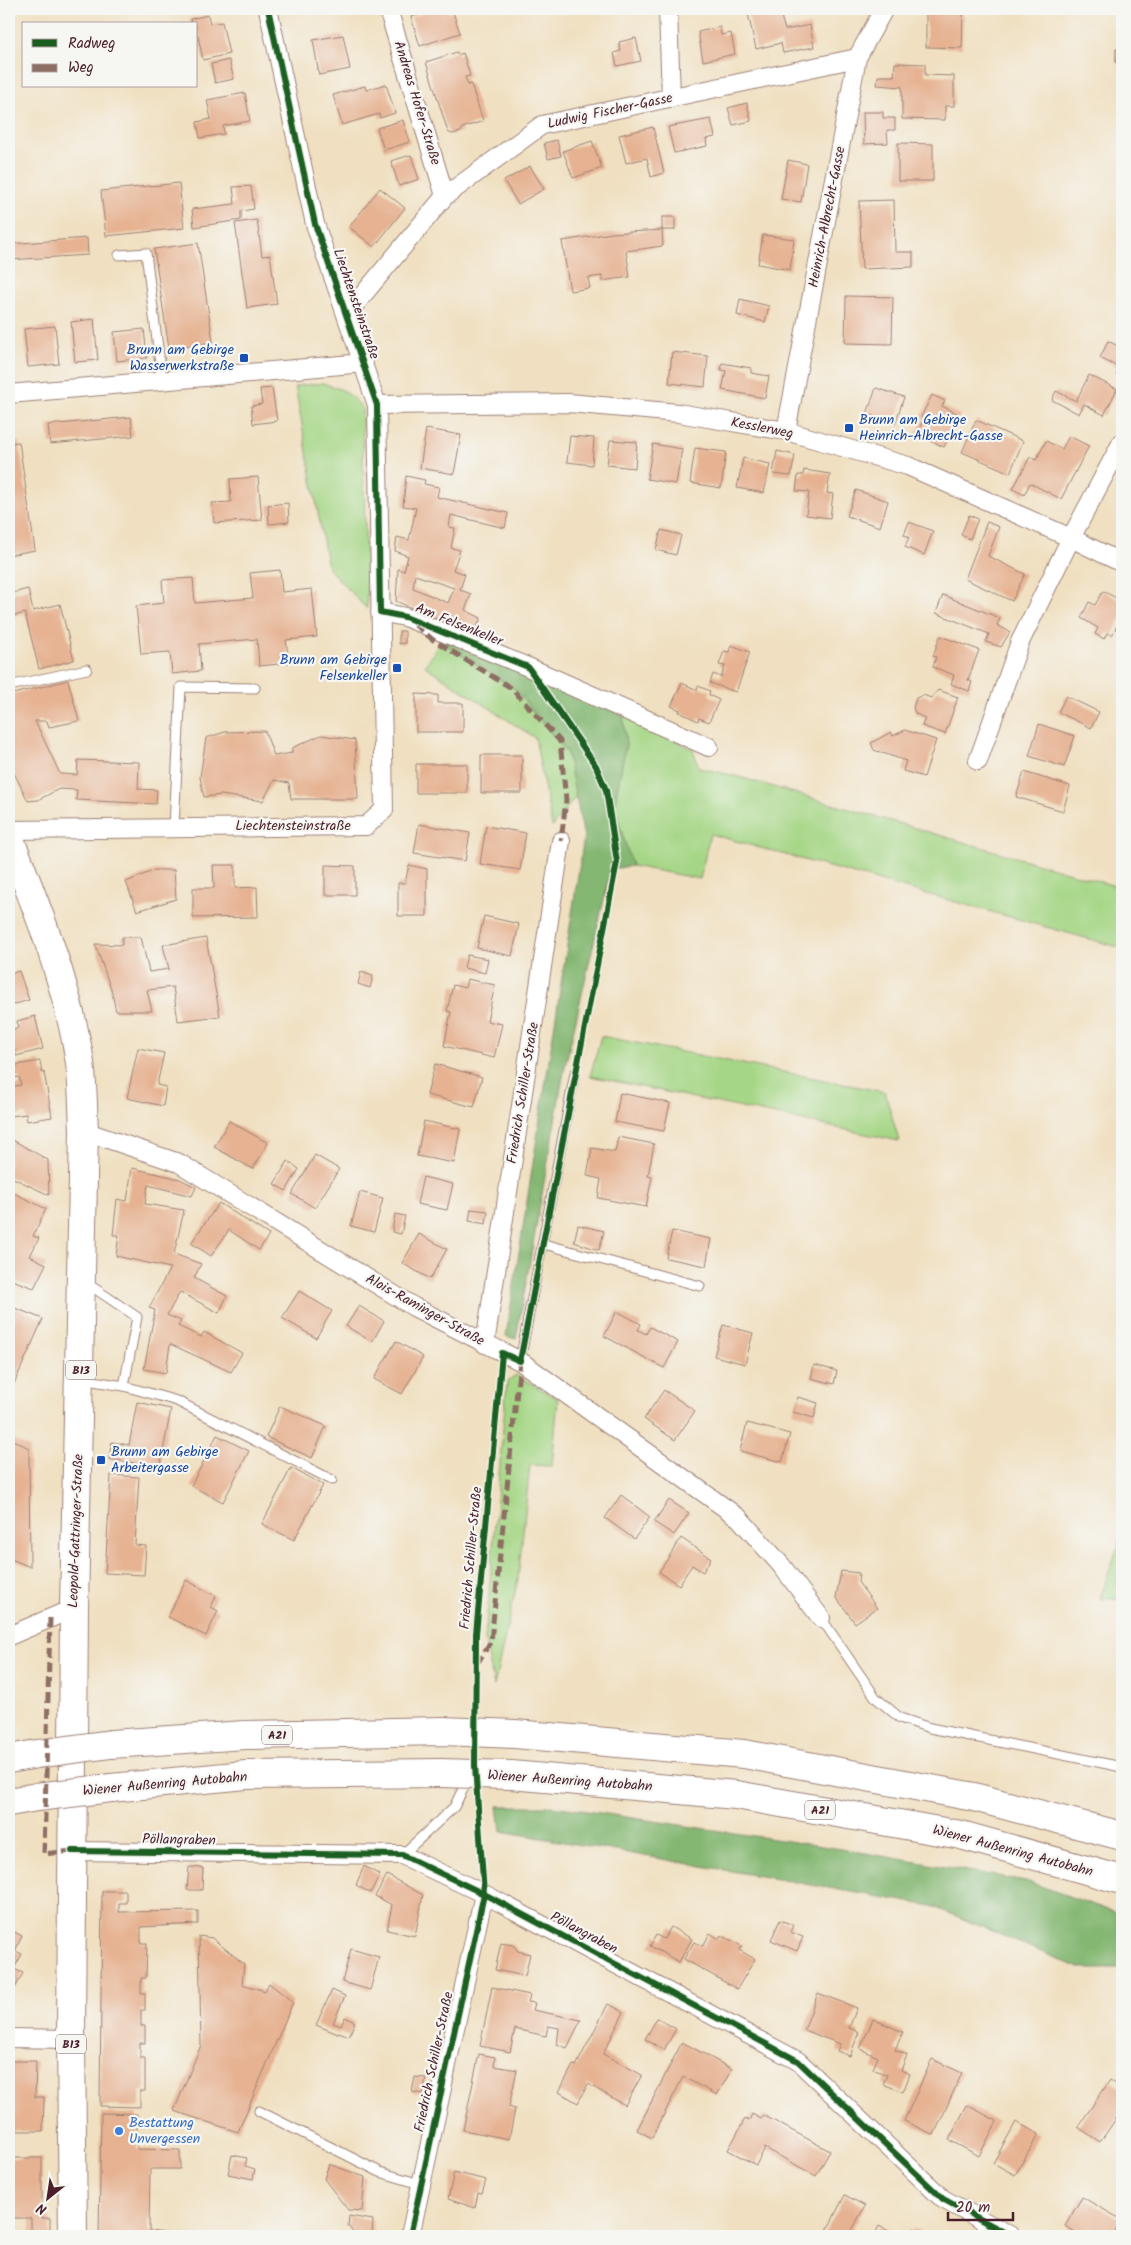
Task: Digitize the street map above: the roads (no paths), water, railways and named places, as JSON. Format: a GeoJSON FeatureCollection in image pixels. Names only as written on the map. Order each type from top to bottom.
{"type":"FeatureCollection","features":[{"type":"Feature","properties":{"kind":"main road","name":"Leopold-Gattringer-Straße"},"geometry":{"type":"LineString","coordinates":[[9,837],[38,912],[64,992],[80,1063],[84,1131],[83,1281],[74,1608],[71,2038],[73,2236]]}},
{"type":"Feature","properties":{"kind":"main road","name":"A21"},"geometry":{"type":"LineString","coordinates":[[9,1759],[111,1744],[245,1735],[443,1732],[515,1734],[744,1754],[974,1797],[1122,1836]]}},
{"type":"Feature","properties":{"kind":"main road","name":"Wiener Außenring Autobahn"},"geometry":{"type":"LineString","coordinates":[[9,1802],[111,1788],[246,1775],[440,1773],[511,1775],[736,1795],[962,1835],[1122,1880]]}},
{"type":"Feature","properties":{"kind":"street","name":"Liechtensteinstraße"},"geometry":{"type":"LineString","coordinates":[[9,830],[366,826],[384,810],[377,405],[315,224],[268,9]]}},
{"type":"Feature","properties":{"kind":"street","name":"Andreas Hofer-Straße"},"geometry":{"type":"LineString","coordinates":[[388,9],[446,196]]}},
{"type":"Feature","properties":{"kind":"street"},"geometry":{"type":"LineString","coordinates":[[668,9],[671,98]]}},
{"type":"Feature","properties":{"kind":"street","name":"Heinrich-Albrecht-Gasse"},"geometry":{"type":"LineString","coordinates":[[786,431],[857,58],[884,9]]}},
{"type":"Feature","properties":{"kind":"street","name":"Ludwig Fischer-Gasse"},"geometry":{"type":"LineString","coordinates":[[347,314],[446,196],[542,124],[857,58]]}},
{"type":"Feature","properties":{"kind":"street"},"geometry":{"type":"LineString","coordinates":[[9,394],[364,363]]}},
{"type":"Feature","properties":{"kind":"street","name":"Kesslerweg"},"geometry":{"type":"LineString","coordinates":[[377,405],[569,403],[678,413],[786,431],[908,466],[1071,538],[1122,563]]}},
{"type":"Feature","properties":{"kind":"street"},"geometry":{"type":"LineString","coordinates":[[978,761],[1020,642],[1071,538],[1122,442]]}},
{"type":"Feature","properties":{"kind":"street","name":"Am Felsenkeller"},"geometry":{"type":"LineString","coordinates":[[380,612],[405,616],[528,666],[709,747]]}},
{"type":"Feature","properties":{"kind":"street","name":"Friedrich Schiller-Straße"},"geometry":{"type":"LineString","coordinates":[[485,1344],[561,841]]}},
{"type":"Feature","properties":{"kind":"street","name":"Alois-Raminger-Straße"},"geometry":{"type":"LineString","coordinates":[[84,1131],[179,1163],[414,1307],[520,1361],[739,1518],[781,1566],[821,1618]]}},
{"type":"Feature","properties":{"kind":"street"},"geometry":{"type":"LineString","coordinates":[[9,1636],[74,1608]]}},
{"type":"Feature","properties":{"kind":"street","name":"Pöllangraben"},"geometry":{"type":"LineString","coordinates":[[72,1851],[402,1855],[484,1894],[798,2062],[943,2199],[1011,2236]]}},
{"type":"Feature","properties":{"kind":"street","name":"Friedrich Schiller-Straße"},"geometry":{"type":"LineString","coordinates":[[410,2236],[484,1894]]}},
{"type":"Feature","properties":{"kind":"street"},"geometry":{"type":"LineString","coordinates":[[9,2038],[71,2038]]}},
{"type":"Feature","properties":{"kind":"lane"},"geometry":{"type":"LineString","coordinates":[[119,255],[146,253],[162,380]]}},
{"type":"Feature","properties":{"kind":"lane"},"geometry":{"type":"LineString","coordinates":[[9,686],[87,669]]}},
{"type":"Feature","properties":{"kind":"lane"},"geometry":{"type":"LineString","coordinates":[[174,827],[181,687],[255,688]]}},
{"type":"Feature","properties":{"kind":"lane"},"geometry":{"type":"LineString","coordinates":[[520,1361],[544,1244],[575,1073]]}},
{"type":"Feature","properties":{"kind":"lane"},"geometry":{"type":"LineString","coordinates":[[544,1244],[700,1286]]}},
{"type":"Feature","properties":{"kind":"lane"},"geometry":{"type":"LineString","coordinates":[[83,1281],[137,1317],[124,1386]]}},
{"type":"Feature","properties":{"kind":"lane"},"geometry":{"type":"LineString","coordinates":[[80,1379],[124,1386],[177,1401],[332,1480]]}},
{"type":"Feature","properties":{"kind":"lane"},"geometry":{"type":"LineString","coordinates":[[821,1618],[876,1698],[900,1718],[930,1728],[1122,1767]]}},
{"type":"Feature","properties":{"kind":"lane"},"geometry":{"type":"LineString","coordinates":[[402,1855],[454,1807],[475,1765]]}},
{"type":"Feature","properties":{"kind":"lane"},"geometry":{"type":"LineString","coordinates":[[259,2111],[380,2172],[420,2184]]}},
{"type":"Feature","properties":{"kind":"place","name":"Brunn am Gebirge Wasserwerkstraße"},"geometry":{"type":"Point","coordinates":[244,358]}},
{"type":"Feature","properties":{"kind":"place","name":"Brunn am Gebirge Heinrich-Albrecht-Gasse"},"geometry":{"type":"Point","coordinates":[849,428]}},
{"type":"Feature","properties":{"kind":"place","name":"Brunn am Gebirge Felsenkeller"},"geometry":{"type":"Point","coordinates":[397,668]}},
{"type":"Feature","properties":{"kind":"place","name":"Brunn am Gebirge Arbeitergasse"},"geometry":{"type":"Point","coordinates":[101,1460]}},
{"type":"Feature","properties":{"kind":"place","name":"Bestattung Unvergessen"},"geometry":{"type":"Point","coordinates":[119,2131]}}]}
